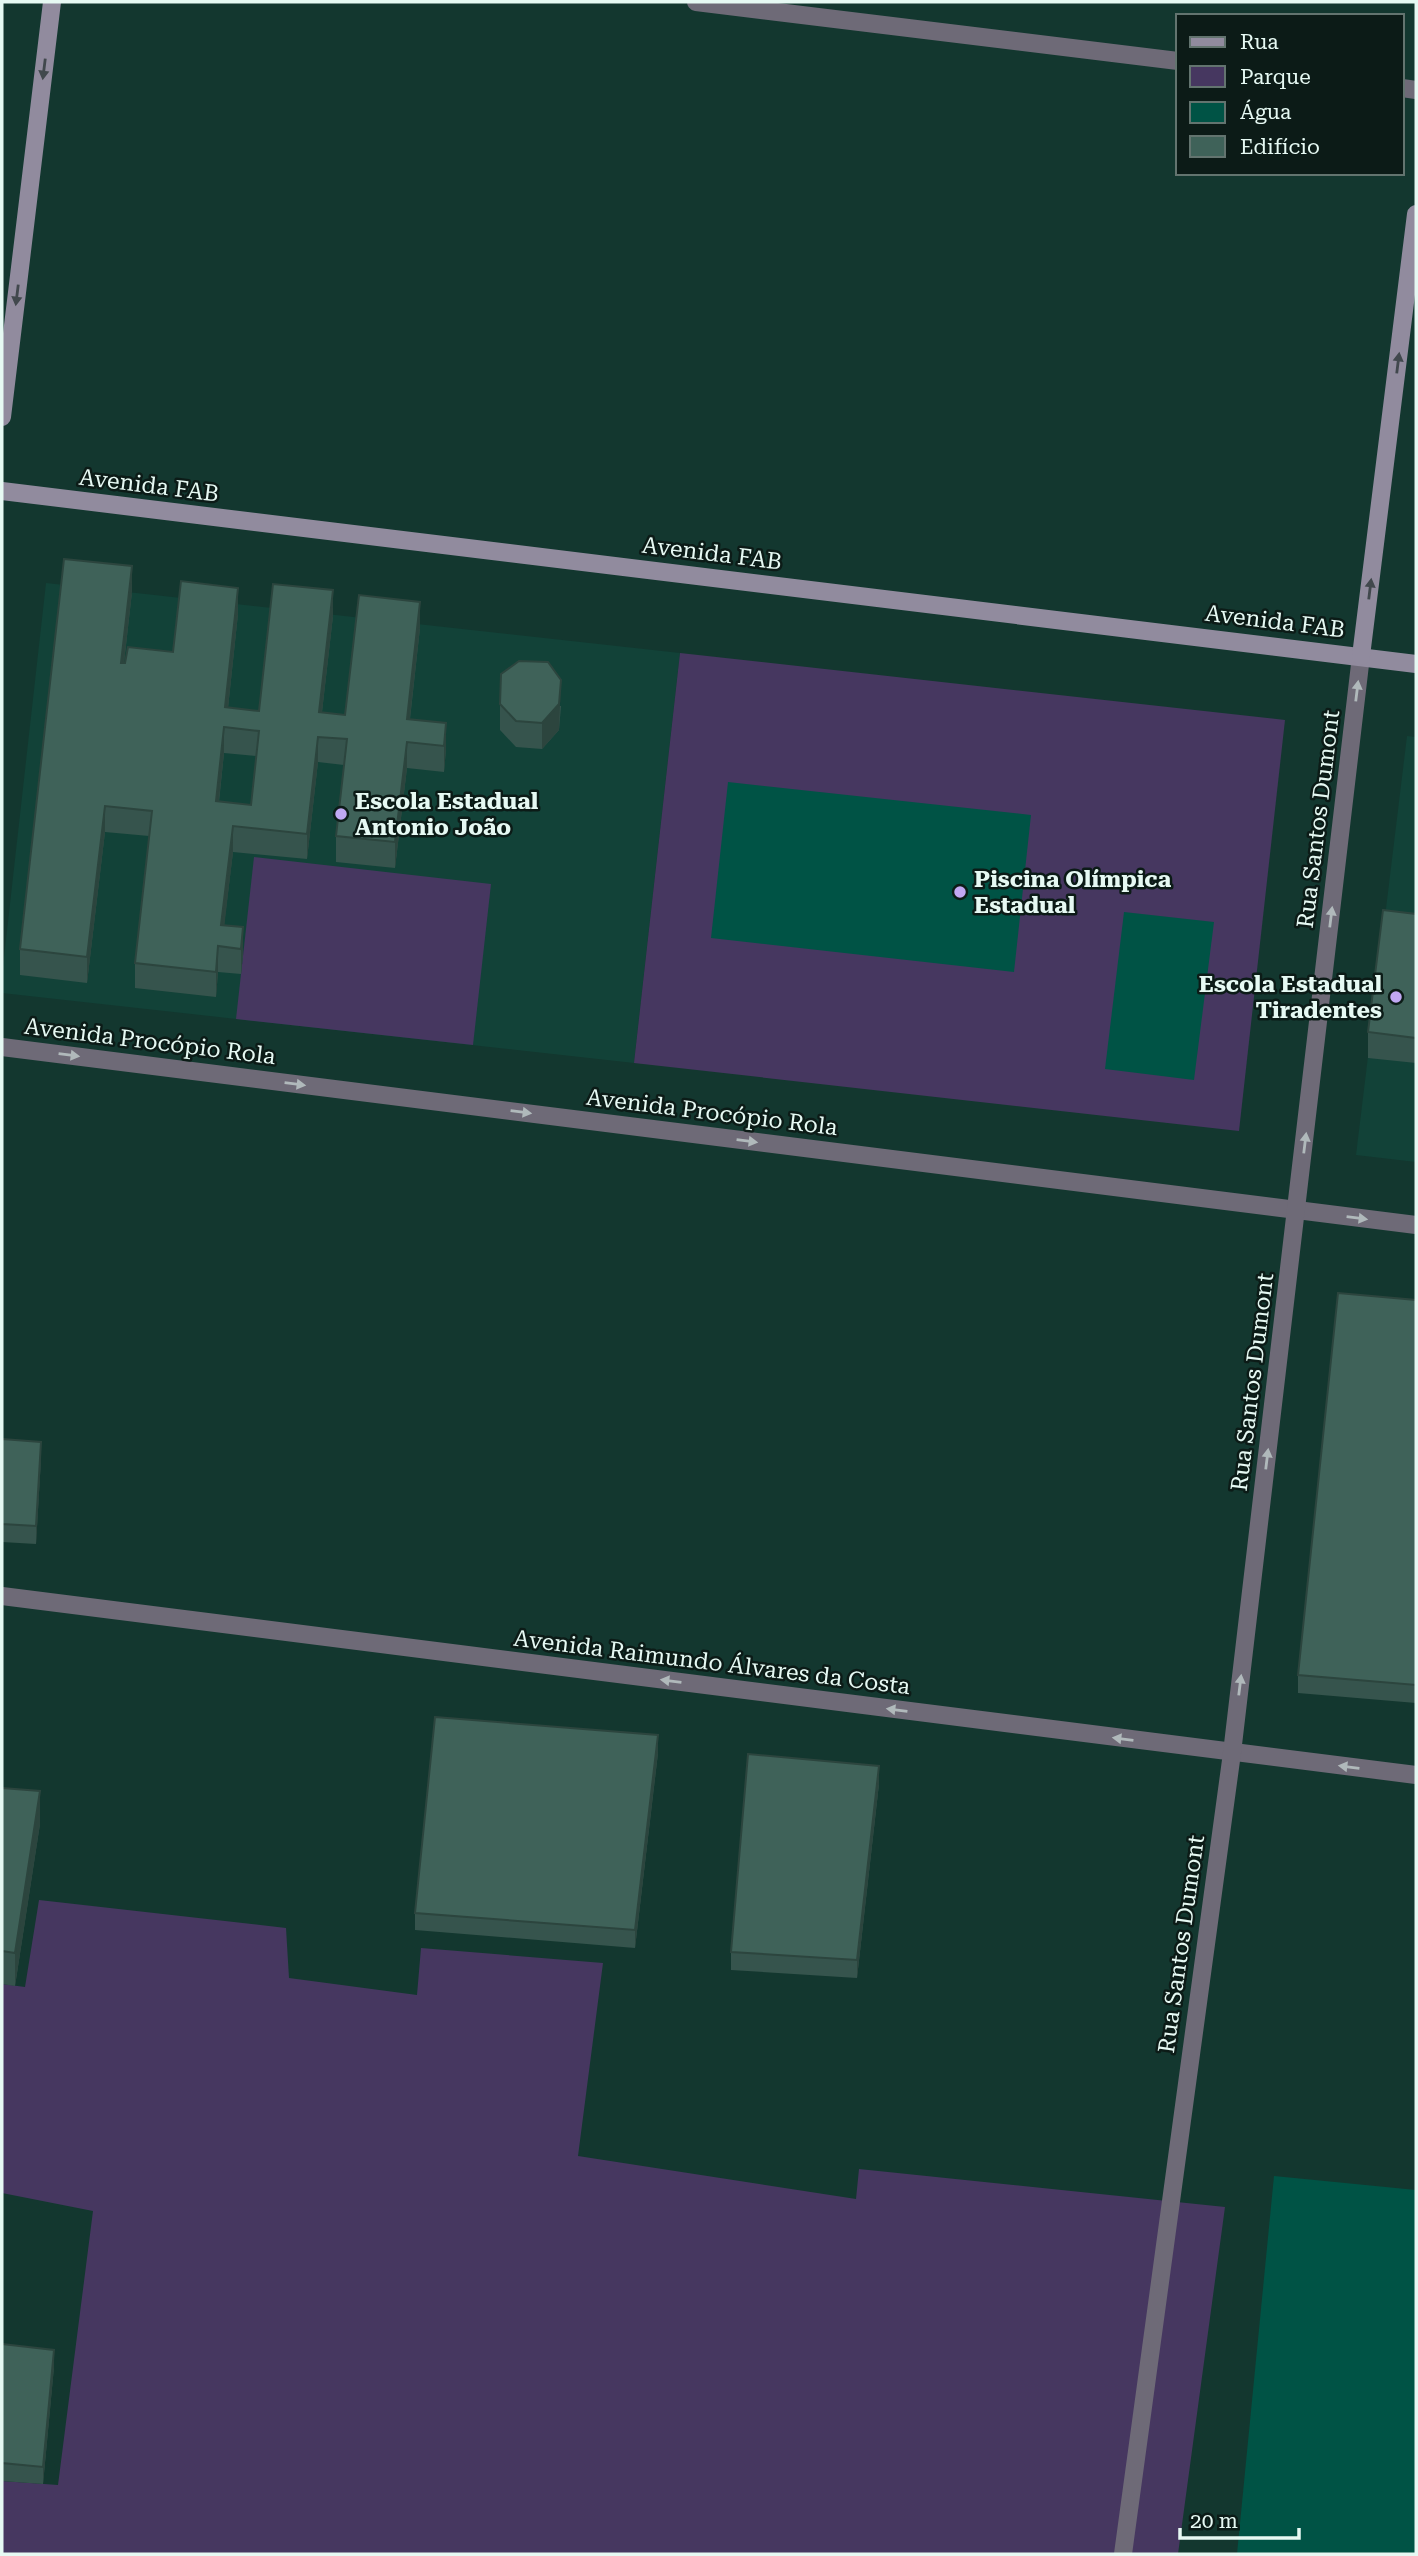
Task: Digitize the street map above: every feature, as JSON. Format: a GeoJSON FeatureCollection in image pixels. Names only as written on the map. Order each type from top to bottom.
{"type":"FeatureCollection","features":[{"type":"Feature","properties":{"kind":"main road"},"geometry":{"type":"LineString","coordinates":[[2,417],[52,2]]}},
{"type":"Feature","properties":{"kind":"main road","name":"Rua Santos Dumont"},"geometry":{"type":"LineString","coordinates":[[1361,656],[1416,214]]}},
{"type":"Feature","properties":{"kind":"main road","name":"Avenida FAB"},"geometry":{"type":"LineString","coordinates":[[2,491],[1416,664]]}},
{"type":"Feature","properties":{"kind":"street"},"geometry":{"type":"LineString","coordinates":[[695,2],[1176,61]]}},
{"type":"Feature","properties":{"kind":"street","name":"Rua Santos Dumont"},"geometry":{"type":"LineString","coordinates":[[1122,2554],[1232,1753],[1361,656]]}},
{"type":"Feature","properties":{"kind":"street","name":"Avenida Procópio Rola"},"geometry":{"type":"LineString","coordinates":[[2,1047],[1416,1225]]}},
{"type":"Feature","properties":{"kind":"street","name":"Avenida Raimundo Álvares da Costa"},"geometry":{"type":"LineString","coordinates":[[2,1596],[1416,1775]]}},
{"type":"Feature","properties":{"kind":"shaded area","name":"Escola Estadual Antonio João"},"geometry":{"type":"Polygon","coordinates":[[[46,583],[680,653],[634,1063],[2,993],[46,583]]]}},
{"type":"Feature","properties":{"kind":"shaded area","name":"Escola Estadual Tiradentes"},"geometry":{"type":"Polygon","coordinates":[[[1407,736],[1416,737],[1416,1162],[1356,1155],[1407,736]]]}},
{"type":"Feature","properties":{"kind":"green space","name":"Piscina Olímpica Estadual"},"geometry":{"type":"Polygon","coordinates":[[[680,653],[1285,720],[1239,1131],[634,1063],[680,653]]]}},
{"type":"Feature","properties":{"kind":"green space"},"geometry":{"type":"Polygon","coordinates":[[[254,857],[491,884],[473,1045],[236,1019],[254,857]]]}},
{"type":"Feature","properties":{"kind":"green space"},"geometry":{"type":"Polygon","coordinates":[[[39,1900],[286,1928],[289,1978],[417,1995],[421,1948],[603,1963],[578,2156],[856,2199],[859,2169],[1225,2207],[1178,2554],[2,2554],[2,2481],[58,2485],[93,2211],[2,2193],[2,1984],[25,1987],[39,1900]]]}},
{"type":"Feature","properties":{"kind":"water"},"geometry":{"type":"Polygon","coordinates":[[[728,782],[1031,815],[1014,972],[711,938],[728,782]]]}},
{"type":"Feature","properties":{"kind":"water"},"geometry":{"type":"Polygon","coordinates":[[[1124,912],[1214,922],[1194,1080],[1105,1069],[1124,912]]]}},
{"type":"Feature","properties":{"kind":"water"},"geometry":{"type":"Polygon","coordinates":[[[1274,2176],[1416,2190],[1416,2554],[1237,2554],[1274,2176]]]}},
{"type":"Feature","properties":{"kind":"building"},"geometry":{"type":"Polygon","coordinates":[[[64,559],[132,566],[121,663],[125,663],[128,647],[173,652],[181,581],[238,588],[225,707],[259,711],[273,584],[333,590],[319,712],[345,715],[359,595],[420,602],[407,719],[446,723],[444,746],[407,742],[395,842],[336,836],[347,739],[318,737],[307,834],[233,826],[221,925],[243,927],[241,949],[218,946],[216,972],[135,963],[152,811],[105,806],[87,957],[20,949],[64,559]],[[224,727],[216,801],[251,805],[259,731],[224,727]]]}},
{"type":"Feature","properties":{"kind":"building"},"geometry":{"type":"Polygon","coordinates":[[[519,661],[548,662],[561,680],[559,704],[542,723],[516,721],[500,704],[501,674],[519,661]]]}},
{"type":"Feature","properties":{"kind":"building"},"geometry":{"type":"Polygon","coordinates":[[[1383,910],[1416,914],[1416,1038],[1368,1032],[1383,910]]]}},
{"type":"Feature","properties":{"kind":"building"},"geometry":{"type":"Polygon","coordinates":[[[1338,1293],[1416,1300],[1416,1685],[1298,1675],[1338,1293]]]}},
{"type":"Feature","properties":{"kind":"building"},"geometry":{"type":"Polygon","coordinates":[[[2,1439],[41,1442],[36,1526],[2,1524],[2,1439]]]}},
{"type":"Feature","properties":{"kind":"building"},"geometry":{"type":"Polygon","coordinates":[[[435,1717],[658,1735],[635,1930],[415,1913],[435,1717]]]}},
{"type":"Feature","properties":{"kind":"building"},"geometry":{"type":"Polygon","coordinates":[[[748,1754],[879,1766],[857,1960],[731,1952],[748,1754]]]}},
{"type":"Feature","properties":{"kind":"building"},"geometry":{"type":"Polygon","coordinates":[[[2,1788],[40,1791],[15,1953],[2,1951],[2,1788]]]}},
{"type":"Feature","properties":{"kind":"building"},"geometry":{"type":"Polygon","coordinates":[[[2,2344],[54,2350],[43,2467],[2,2463],[2,2344]]]}},
{"type":"Feature","properties":{"kind":"place","name":"Escola Estadual Antonio João"},"geometry":{"type":"Point","coordinates":[341,814]}},
{"type":"Feature","properties":{"kind":"place","name":"Piscina Olímpica Estadual"},"geometry":{"type":"Point","coordinates":[960,892]}},
{"type":"Feature","properties":{"kind":"place","name":"Escola Estadual Tiradentes"},"geometry":{"type":"Point","coordinates":[1396,997]}}]}
